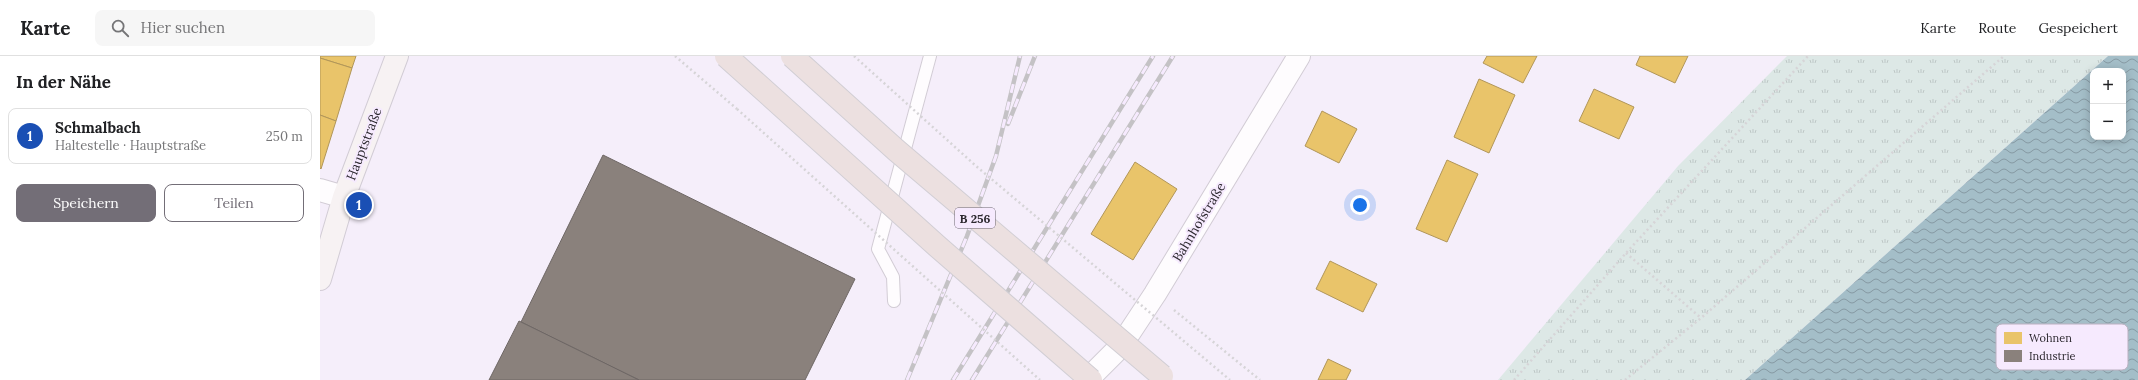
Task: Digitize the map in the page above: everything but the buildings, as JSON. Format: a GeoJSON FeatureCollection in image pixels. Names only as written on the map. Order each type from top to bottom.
{"type":"FeatureCollection","features":[{"type":"Feature","properties":{"kind":"highway"},"geometry":{"type":"LineString","coordinates":[[726,56],[937,246],[1091,380]]}},
{"type":"Feature","properties":{"kind":"highway","name":"B 256"},"geometry":{"type":"LineString","coordinates":[[792,56],[896,150],[1162,376]]}},
{"type":"Feature","properties":{"kind":"main road","name":"Hauptstraße"},"geometry":{"type":"LineString","coordinates":[[320,279],[344,197],[397,56]]}},
{"type":"Feature","properties":{"kind":"street","name":"Bahnhofstraße"},"geometry":{"type":"LineString","coordinates":[[1087,380],[1120,346],[1155,294],[1299,56]]}},
{"type":"Feature","properties":{"kind":"street"},"geometry":{"type":"LineString","coordinates":[[320,190],[344,197]]}},
{"type":"Feature","properties":{"kind":"lane"},"geometry":{"type":"LineString","coordinates":[[894,300],[893,277],[878,250],[930,56]]}},
{"type":"Feature","properties":{"kind":"path"},"geometry":{"type":"LineString","coordinates":[[675,56],[743,114],[1040,380]]}},
{"type":"Feature","properties":{"kind":"path"},"geometry":{"type":"LineString","coordinates":[[854,56],[976,166],[1230,380]]}},
{"type":"Feature","properties":{"kind":"path"},"geometry":{"type":"LineString","coordinates":[[1514,380],[1626,253],[1808,56]]}},
{"type":"Feature","properties":{"kind":"path"},"geometry":{"type":"LineString","coordinates":[[1625,380],[1701,318],[2004,56]]}},
{"type":"Feature","properties":{"kind":"path"},"geometry":{"type":"LineString","coordinates":[[1626,253],[1701,318]]}},
{"type":"Feature","properties":{"kind":"path"},"geometry":{"type":"LineString","coordinates":[[1155,294],[1260,380]]}},
{"type":"Feature","properties":{"kind":"green space"},"geometry":{"type":"Polygon","coordinates":[[[1787,56],[2108,56],[2095,68],[2090,68],[2090,72],[1745,380],[1498,380],[1678,166],[1787,56]]]}},
{"type":"Feature","properties":{"kind":"water"},"geometry":{"type":"Polygon","coordinates":[[[2108,56],[2138,56],[2138,380],[1745,380],[2090,72],[2090,140],[2126,140],[2126,68],[2095,68],[2108,56]]]}},
{"type":"Feature","properties":{"kind":"railway"},"geometry":{"type":"LineString","coordinates":[[907,380],[967,236],[996,156],[1020,56]]}},
{"type":"Feature","properties":{"kind":"railway"},"geometry":{"type":"LineString","coordinates":[[1008,124],[1035,56]]}},
{"type":"Feature","properties":{"kind":"railway"},"geometry":{"type":"LineString","coordinates":[[953,380],[1153,56]]}},
{"type":"Feature","properties":{"kind":"railway"},"geometry":{"type":"LineString","coordinates":[[972,380],[1173,56]]}},
{"type":"Feature","properties":{"kind":"place","name":"Schmalbach"},"geometry":{"type":"Point","coordinates":[359,205]}}]}
